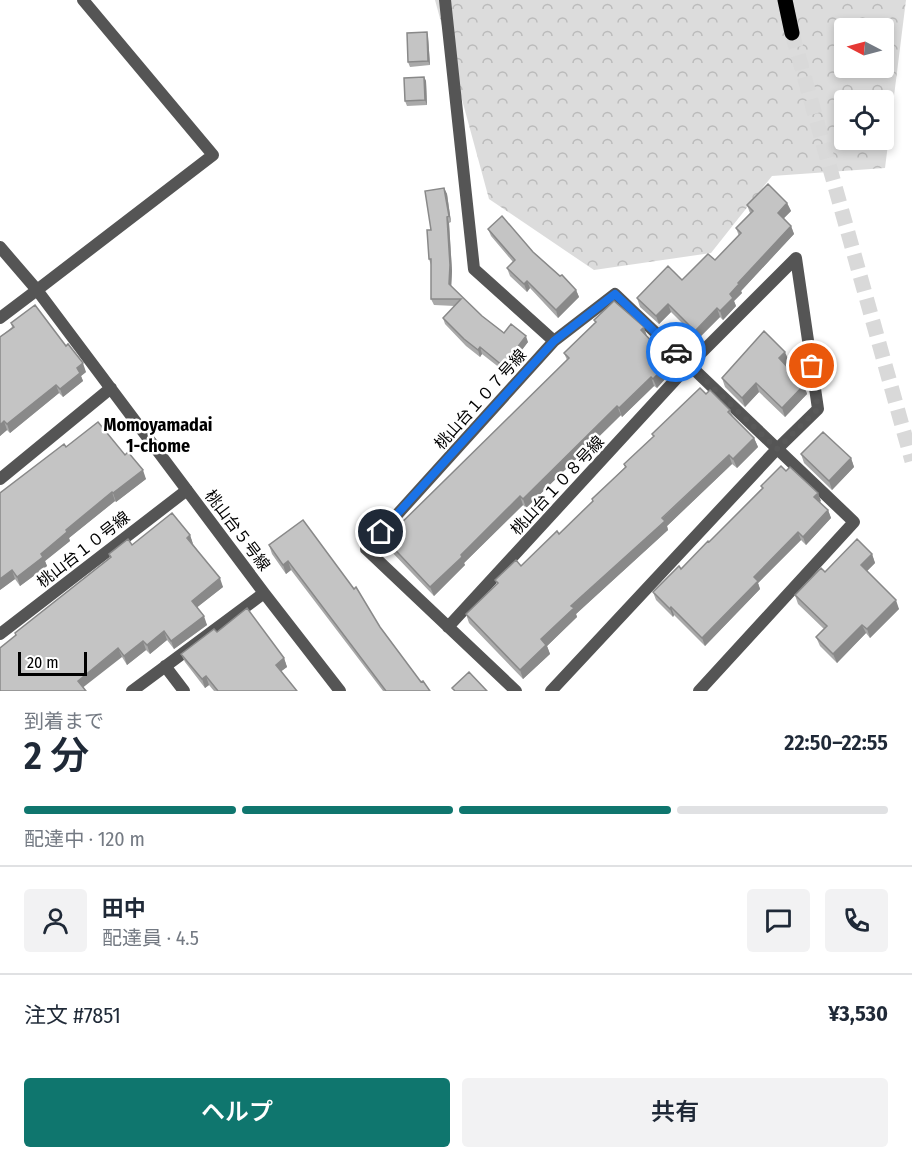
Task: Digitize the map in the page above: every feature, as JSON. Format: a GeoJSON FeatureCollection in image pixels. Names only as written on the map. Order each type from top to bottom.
{"type":"FeatureCollection","features":[{"type":"Feature","properties":{"kind":"main road"},"geometry":{"type":"LineString","coordinates":[[785,0],[792,33]]}},
{"type":"Feature","properties":{"kind":"street"},"geometry":{"type":"LineString","coordinates":[[0,318],[213,155],[83,0]]}},
{"type":"Feature","properties":{"kind":"street"},"geometry":{"type":"LineString","coordinates":[[445,0],[474,269],[554,341]]}},
{"type":"Feature","properties":{"kind":"street","name":"桃山台５号線"},"geometry":{"type":"LineString","coordinates":[[0,247],[37,290],[340,691]]}},
{"type":"Feature","properties":{"kind":"street","name":"桃山台１０８号線"},"geometry":{"type":"LineString","coordinates":[[448,627],[689,365],[796,258],[818,409],[777,449]]}},
{"type":"Feature","properties":{"kind":"street","name":"桃山台１０７号線"},"geometry":{"type":"LineString","coordinates":[[516,691],[366,549],[554,341],[615,294],[854,522],[699,691]]}},
{"type":"Feature","properties":{"kind":"street"},"geometry":{"type":"LineString","coordinates":[[0,479],[111,388]]}},
{"type":"Feature","properties":{"kind":"street"},"geometry":{"type":"LineString","coordinates":[[551,691],[777,449]]}},
{"type":"Feature","properties":{"kind":"street","name":"桃山台１０号線"},"geometry":{"type":"LineString","coordinates":[[0,634],[187,490]]}},
{"type":"Feature","properties":{"kind":"street"},"geometry":{"type":"LineString","coordinates":[[132,691],[264,593]]}},
{"type":"Feature","properties":{"kind":"street"},"geometry":{"type":"LineString","coordinates":[[165,666],[184,691]]}},
{"type":"Feature","properties":{"kind":"green space"},"geometry":{"type":"Polygon","coordinates":[[[435,0],[906,0],[894,96],[894,90],[834,90],[834,150],[887,150],[885,168],[772,176],[711,253],[594,270],[489,199],[435,0]]]}},
{"type":"Feature","properties":{"kind":"building"},"geometry":{"type":"Polygon","coordinates":[[[427,32],[428,61],[408,62],[407,33],[427,32]]]}},
{"type":"Feature","properties":{"kind":"building"},"geometry":{"type":"Polygon","coordinates":[[[424,77],[425,100],[405,101],[404,78],[424,77]]]}},
{"type":"Feature","properties":{"kind":"building"},"geometry":{"type":"Polygon","coordinates":[[[768,184],[787,203],[778,213],[791,226],[738,283],[730,294],[733,298],[720,311],[717,308],[695,331],[668,304],[656,316],[637,298],[668,266],[682,280],[708,254],[715,260],[741,233],[736,228],[753,211],[747,205],[768,184]]]}},
{"type":"Feature","properties":{"kind":"building"},"geometry":{"type":"Polygon","coordinates":[[[444,188],[449,216],[447,217],[449,284],[482,316],[504,333],[511,324],[526,336],[503,366],[480,347],[478,350],[464,339],[443,318],[461,299],[431,299],[431,259],[429,259],[427,230],[431,230],[425,191],[444,188]]]}},
{"type":"Feature","properties":{"kind":"building"},"geometry":{"type":"Polygon","coordinates":[[[502,216],[533,252],[560,276],[562,275],[576,290],[556,310],[527,281],[524,284],[507,268],[515,260],[488,229],[502,216]]]}},
{"type":"Feature","properties":{"kind":"building"},"geometry":{"type":"Polygon","coordinates":[[[614,301],[644,327],[641,330],[670,361],[619,408],[617,406],[523,499],[520,496],[430,587],[385,539],[569,358],[564,353],[614,301]]]}},
{"type":"Feature","properties":{"kind":"building"},"geometry":{"type":"Polygon","coordinates":[[[35,305],[66,346],[68,344],[83,363],[77,368],[80,373],[60,389],[56,385],[7,424],[4,421],[0,425],[0,337],[14,327],[11,323],[35,305]]]}},
{"type":"Feature","properties":{"kind":"building"},"geometry":{"type":"Polygon","coordinates":[[[764,331],[785,352],[779,358],[804,385],[782,408],[756,383],[742,398],[722,378],[764,331]]]}},
{"type":"Feature","properties":{"kind":"building"},"geometry":{"type":"Polygon","coordinates":[[[700,388],[706,394],[710,390],[754,438],[733,459],[729,455],[662,518],[665,521],[571,606],[574,608],[541,639],[546,645],[520,670],[466,614],[498,583],[495,580],[516,560],[521,566],[557,531],[559,534],[626,467],[624,464],[654,436],[652,434],[700,388]]]}},
{"type":"Feature","properties":{"kind":"building"},"geometry":{"type":"Polygon","coordinates":[[[98,422],[125,455],[128,452],[143,470],[66,530],[67,532],[41,554],[43,557],[17,577],[12,570],[0,579],[0,493],[64,444],[66,447],[98,422]]]}},
{"type":"Feature","properties":{"kind":"building"},"geometry":{"type":"Polygon","coordinates":[[[823,432],[851,458],[829,481],[801,454],[823,432]]]}},
{"type":"Feature","properties":{"kind":"building"},"geometry":{"type":"Polygon","coordinates":[[[781,466],[786,471],[790,467],[818,493],[814,497],[828,510],[803,537],[798,532],[754,577],[758,581],[702,638],[653,592],[679,566],[681,569],[709,542],[763,488],[761,486],[781,466]]]}},
{"type":"Feature","properties":{"kind":"building"},"geometry":{"type":"Polygon","coordinates":[[[172,513],[190,535],[187,538],[220,578],[192,601],[204,616],[171,641],[164,631],[147,645],[143,641],[124,656],[118,648],[78,681],[86,691],[0,691],[0,648],[16,635],[15,633],[111,557],[109,554],[128,539],[132,545],[172,513]]]}},
{"type":"Feature","properties":{"kind":"building"},"geometry":{"type":"Polygon","coordinates":[[[303,520],[354,589],[356,587],[380,627],[430,691],[386,691],[288,561],[283,565],[269,545],[303,520]]]}},
{"type":"Feature","properties":{"kind":"building"},"geometry":{"type":"Polygon","coordinates":[[[857,539],[872,554],[861,565],[896,600],[867,629],[862,625],[833,654],[816,637],[827,626],[795,595],[821,568],[825,572],[857,539]]]}},
{"type":"Feature","properties":{"kind":"building"},"geometry":{"type":"Polygon","coordinates":[[[247,608],[284,658],[276,665],[297,691],[218,691],[206,676],[202,679],[181,654],[214,629],[217,632],[247,608]]]}},
{"type":"Feature","properties":{"kind":"building"},"geometry":{"type":"Polygon","coordinates":[[[469,672],[487,691],[455,691],[452,688],[469,672]]]}},
{"type":"Feature","properties":{"kind":"tunnel"},"geometry":{"type":"LineString","coordinates":[[792,33],[912,461]]}},
{"type":"Feature","properties":{"kind":"way so far"},"geometry":{"type":"LineString","coordinates":[[676,352],[777,449],[818,409],[812,366]]}},
{"type":"Feature","properties":{"kind":"district","name":"Momoyamadai 1-chome"},"geometry":{"type":"Point","coordinates":[158,435]}},
{"type":"Feature","properties":{"kind":"route"},"geometry":{"type":"LineString","coordinates":[[381,532],[554,341],[615,294],[676,352]]}}]}
